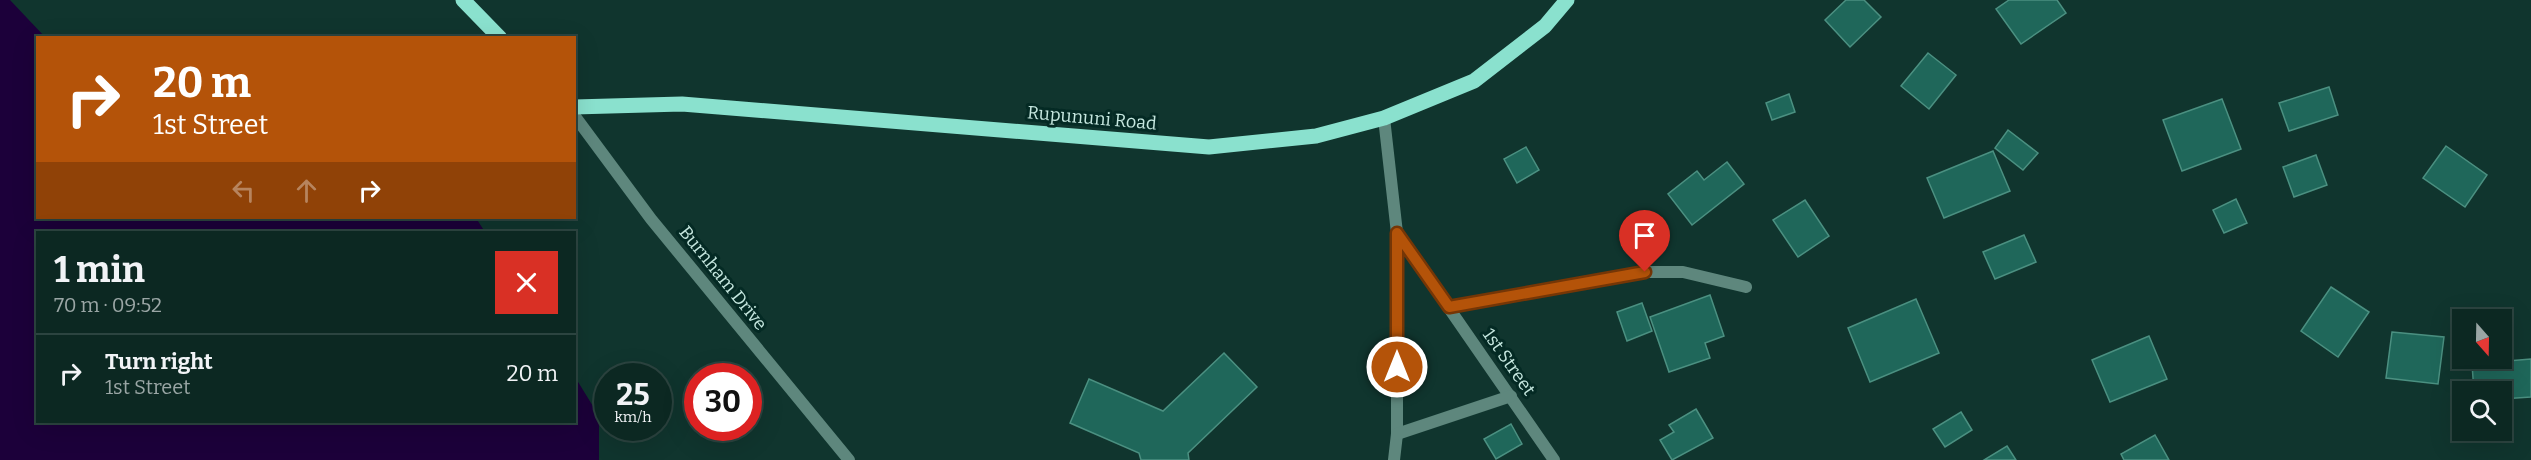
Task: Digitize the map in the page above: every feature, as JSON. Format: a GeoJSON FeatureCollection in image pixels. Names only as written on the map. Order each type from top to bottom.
{"type":"FeatureCollection","features":[{"type":"Feature","properties":{"kind":"main road"},"geometry":{"type":"LineString","coordinates":[[463,0],[498,36]]}},
{"type":"Feature","properties":{"kind":"main road","name":"Rupununi Road"},"geometry":{"type":"LineString","coordinates":[[576,107],[682,104],[1209,147],[1316,136],[1384,118],[1473,81],[1545,27],[1567,0]]}},
{"type":"Feature","properties":{"kind":"street","name":"Burnham Drive"},"geometry":{"type":"LineString","coordinates":[[576,118],[651,219],[849,460]]}},
{"type":"Feature","properties":{"kind":"street","name":"1st Street"},"geometry":{"type":"LineString","coordinates":[[1384,118],[1397,233],[1554,460]]}},
{"type":"Feature","properties":{"kind":"street"},"geometry":{"type":"LineString","coordinates":[[1394,460],[1397,434],[1397,233]]}},
{"type":"Feature","properties":{"kind":"street"},"geometry":{"type":"LineString","coordinates":[[1449,307],[1645,272],[1683,272],[1746,287]]}},
{"type":"Feature","properties":{"kind":"street"},"geometry":{"type":"LineString","coordinates":[[1397,434],[1511,396]]}},
{"type":"Feature","properties":{"kind":"shaded area"},"geometry":{"type":"Polygon","coordinates":[[[0,0],[10,0],[44,36],[36,36],[36,219],[477,219],[484,231],[36,231],[36,423],[576,423],[576,379],[594,408],[594,441],[599,441],[599,460],[0,460],[0,0]]]}},
{"type":"Feature","properties":{"kind":"building"},"geometry":{"type":"Polygon","coordinates":[[[1846,0],[1864,0],[1881,17],[1850,47],[1825,20],[1846,0]]]}},
{"type":"Feature","properties":{"kind":"building"},"geometry":{"type":"Polygon","coordinates":[[[2009,0],[2057,0],[2066,13],[2021,44],[1996,9],[2009,0]]]}},
{"type":"Feature","properties":{"kind":"building"},"geometry":{"type":"Polygon","coordinates":[[[1928,53],[1956,75],[1929,109],[1901,86],[1928,53]]]}},
{"type":"Feature","properties":{"kind":"building"},"geometry":{"type":"Polygon","coordinates":[[[2329,87],[2338,115],[2289,131],[2279,103],[2329,87]]]}},
{"type":"Feature","properties":{"kind":"building"},"geometry":{"type":"Polygon","coordinates":[[[1789,94],[1795,112],[1772,120],[1766,103],[1789,94]]]}},
{"type":"Feature","properties":{"kind":"building"},"geometry":{"type":"Polygon","coordinates":[[[2222,99],[2241,149],[2182,171],[2163,120],[2222,99]]]}},
{"type":"Feature","properties":{"kind":"building"},"geometry":{"type":"Polygon","coordinates":[[[2008,130],[2038,153],[2023,170],[1995,148],[2008,130]]]}},
{"type":"Feature","properties":{"kind":"building"},"geometry":{"type":"Polygon","coordinates":[[[2446,146],[2487,175],[2465,207],[2423,178],[2446,146]]]}},
{"type":"Feature","properties":{"kind":"building"},"geometry":{"type":"Polygon","coordinates":[[[1526,147],[1539,170],[1517,183],[1504,159],[1526,147]]]}},
{"type":"Feature","properties":{"kind":"building"},"geometry":{"type":"Polygon","coordinates":[[[1993,151],[2010,191],[1944,218],[1927,178],[1993,151]]]}},
{"type":"Feature","properties":{"kind":"building"},"geometry":{"type":"Polygon","coordinates":[[[2316,155],[2327,185],[2294,197],[2283,167],[2316,155]]]}},
{"type":"Feature","properties":{"kind":"building"},"geometry":{"type":"Polygon","coordinates":[[[1727,162],[1744,184],[1692,225],[1668,194],[1697,171],[1704,180],[1727,162]]]}},
{"type":"Feature","properties":{"kind":"building"},"geometry":{"type":"Polygon","coordinates":[[[2236,199],[2247,223],[2224,233],[2213,210],[2236,199]]]}},
{"type":"Feature","properties":{"kind":"building"},"geometry":{"type":"Polygon","coordinates":[[[1805,200],[1829,236],[1798,257],[1773,220],[1805,200]]]}},
{"type":"Feature","properties":{"kind":"building"},"geometry":{"type":"Polygon","coordinates":[[[2024,235],[2036,262],[1995,279],[1983,252],[2024,235]]]}},
{"type":"Feature","properties":{"kind":"building"},"geometry":{"type":"Polygon","coordinates":[[[2331,287],[2369,312],[2338,357],[2301,331],[2331,287]]]}},
{"type":"Feature","properties":{"kind":"building"},"geometry":{"type":"Polygon","coordinates":[[[1710,295],[1724,336],[1705,343],[1710,358],[1669,372],[1650,317],[1710,295]]]}},
{"type":"Feature","properties":{"kind":"building"},"geometry":{"type":"Polygon","coordinates":[[[1916,299],[1939,353],[1870,382],[1848,328],[1916,299]]]}},
{"type":"Feature","properties":{"kind":"building"},"geometry":{"type":"Polygon","coordinates":[[[1642,303],[1652,331],[1627,341],[1617,312],[1642,303]]]}},
{"type":"Feature","properties":{"kind":"building"},"geometry":{"type":"Polygon","coordinates":[[[2392,332],[2444,337],[2438,384],[2386,378],[2392,332]]]}},
{"type":"Feature","properties":{"kind":"building"},"geometry":{"type":"Polygon","coordinates":[[[2149,336],[2167,379],[2110,402],[2092,360],[2149,336]]]}},
{"type":"Feature","properties":{"kind":"building"},"geometry":{"type":"Polygon","coordinates":[[[1224,353],[1257,387],[1188,453],[1189,460],[1141,460],[1139,453],[1070,423],[1089,379],[1163,411],[1224,353]]]}},
{"type":"Feature","properties":{"kind":"building"},"geometry":{"type":"Polygon","coordinates":[[[2531,359],[2531,397],[2512,398],[2512,381],[2473,381],[2472,369],[2512,369],[2512,361],[2531,359]]]}},
{"type":"Feature","properties":{"kind":"building"},"geometry":{"type":"Polygon","coordinates":[[[1696,409],[1713,438],[1672,460],[1660,440],[1674,432],[1669,425],[1696,409]]]}},
{"type":"Feature","properties":{"kind":"building"},"geometry":{"type":"Polygon","coordinates":[[[1961,412],[1972,430],[1945,447],[1933,429],[1961,412]]]}},
{"type":"Feature","properties":{"kind":"building"},"geometry":{"type":"Polygon","coordinates":[[[1511,424],[1522,444],[1496,459],[1484,439],[1511,424]]]}},
{"type":"Feature","properties":{"kind":"building"},"geometry":{"type":"Polygon","coordinates":[[[2155,435],[2169,460],[2124,460],[2121,454],[2155,435]]]}},
{"type":"Feature","properties":{"kind":"building"},"geometry":{"type":"Polygon","coordinates":[[[2007,446],[2016,460],[1984,460],[2007,446]]]}},
{"type":"Feature","properties":{"kind":"route"},"geometry":{"type":"LineString","coordinates":[[1397,367],[1397,233],[1449,307],[1645,272]]}}]}
